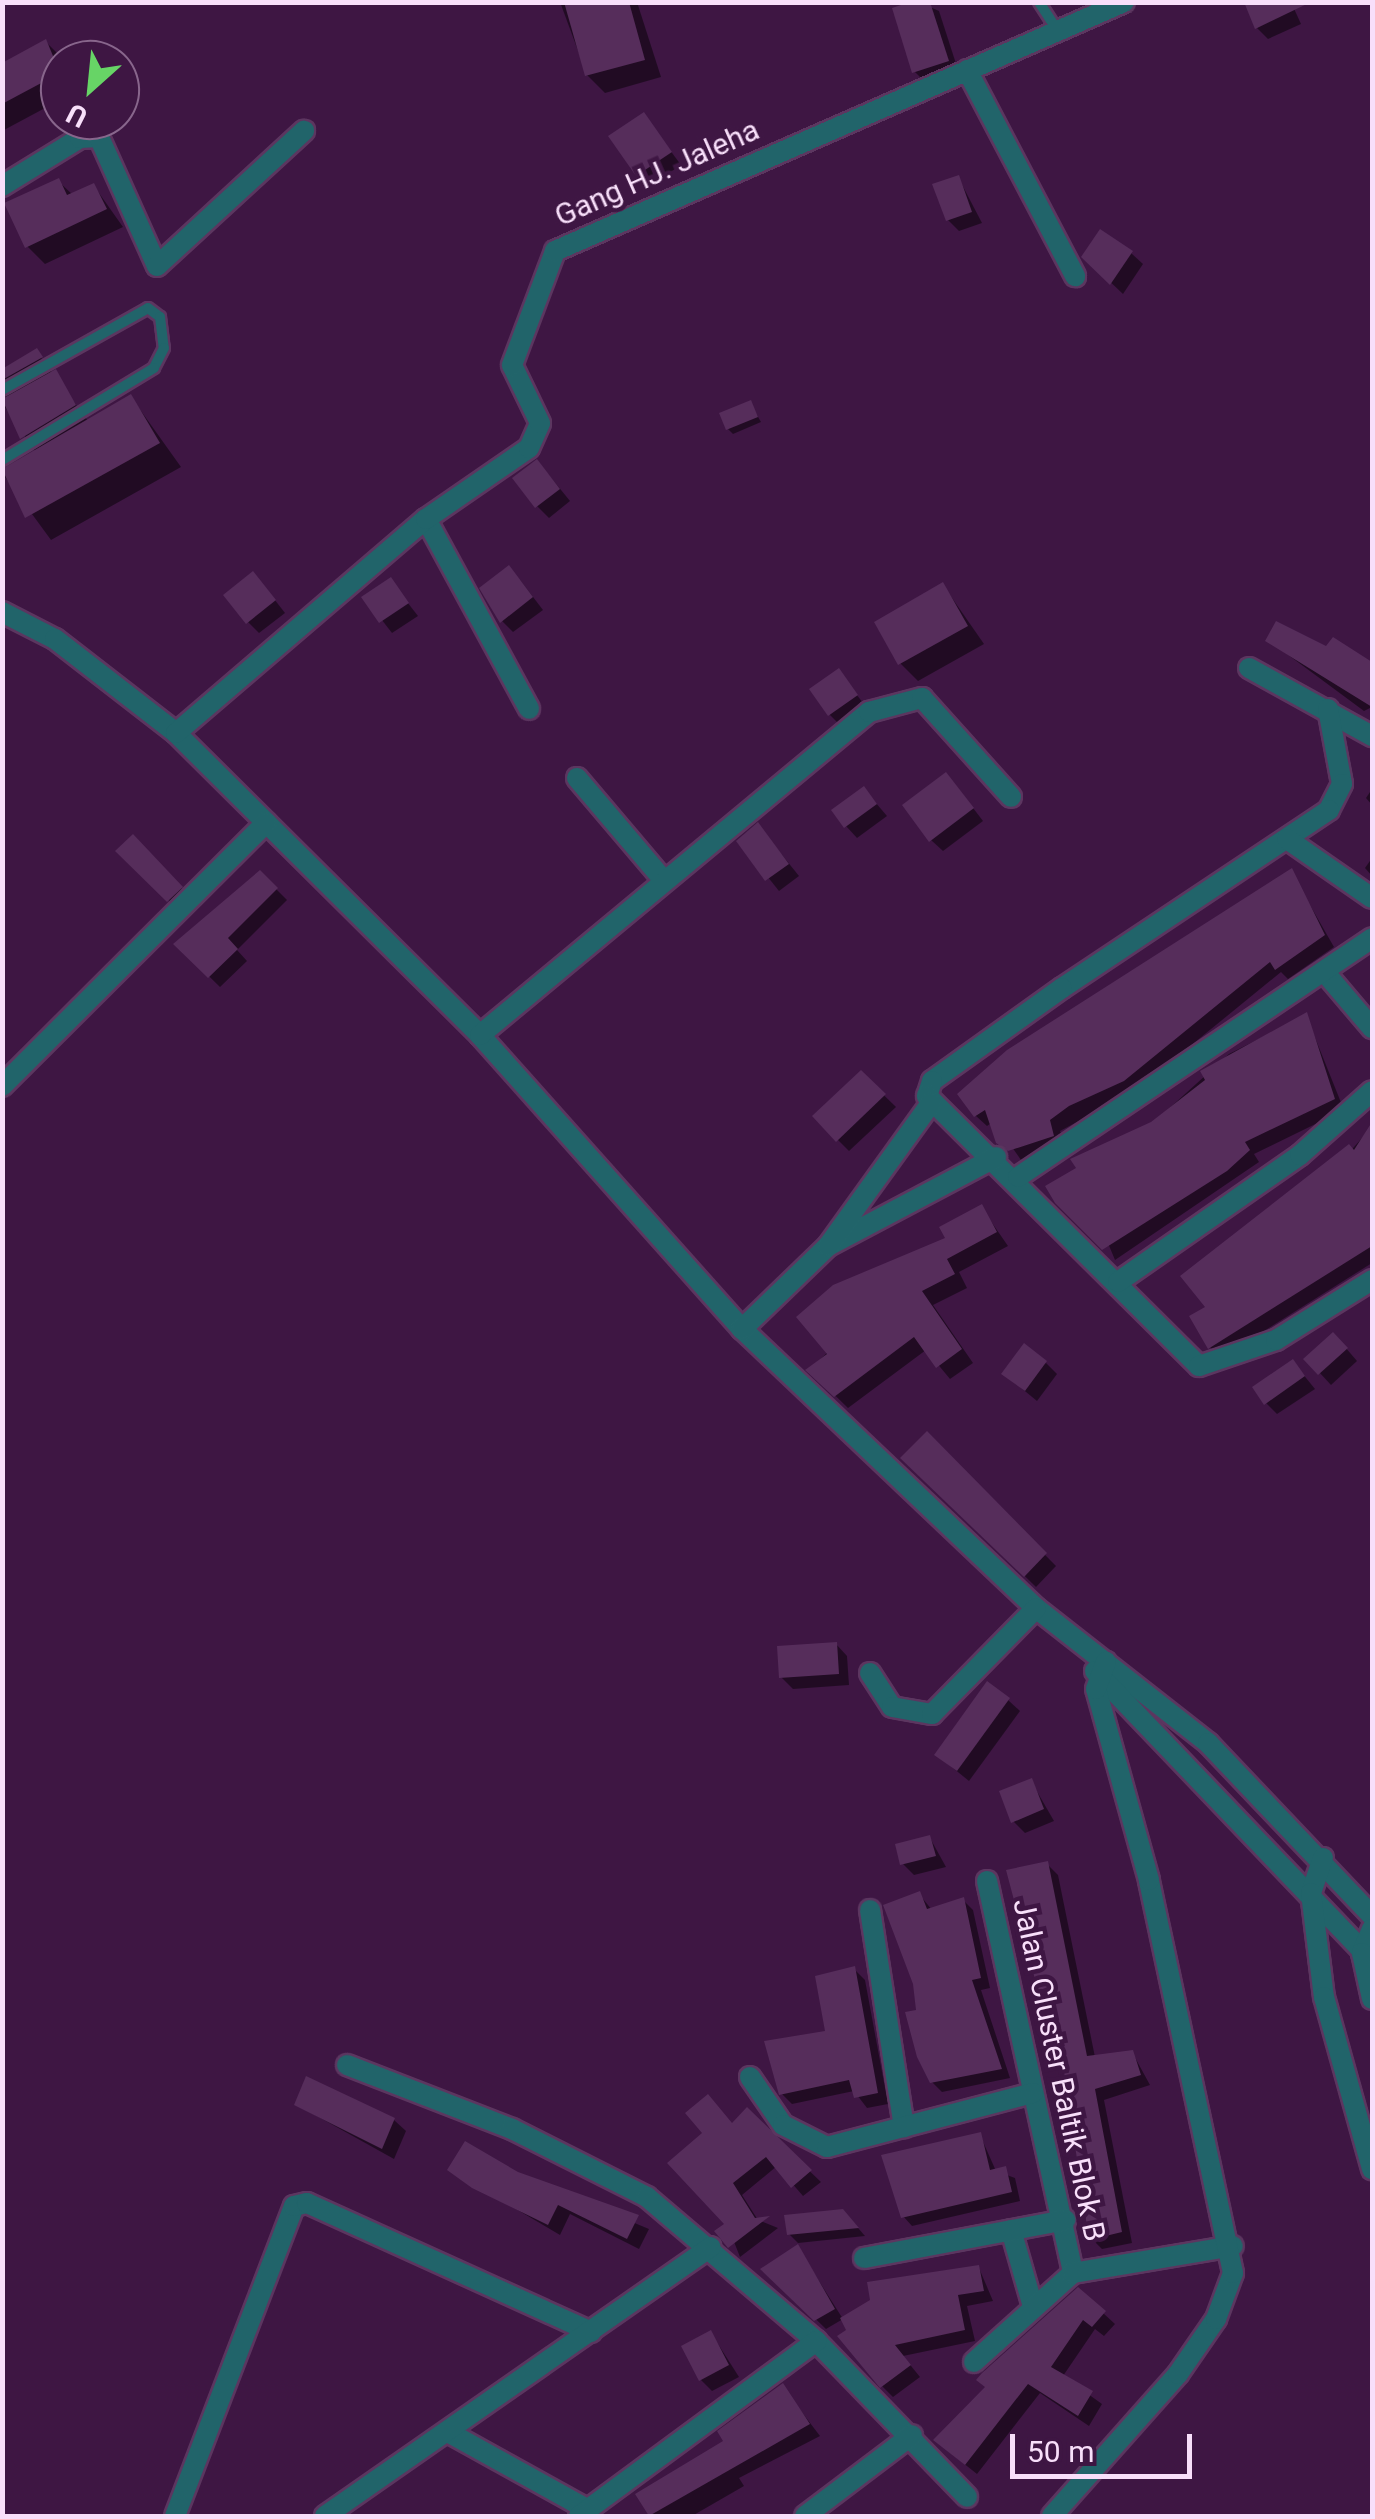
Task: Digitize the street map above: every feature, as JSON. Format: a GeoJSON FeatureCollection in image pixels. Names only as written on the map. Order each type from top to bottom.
{"type":"FeatureCollection","features":[{"type":"Feature","properties":{"kind":"street","name":"Gang HJ. Jaleha"},"geometry":{"type":"LineString","coordinates":[[176,732],[426,519],[539,433],[512,365],[556,251],[1124,2]]}},
{"type":"Feature","properties":{"kind":"street"},"geometry":{"type":"LineString","coordinates":[[966,70],[1075,276]]}},
{"type":"Feature","properties":{"kind":"street"},"geometry":{"type":"LineString","coordinates":[[2,186],[80,138],[100,137],[157,266],[304,131]]}},
{"type":"Feature","properties":{"kind":"street"},"geometry":{"type":"LineString","coordinates":[[426,519],[529,709]]}},
{"type":"Feature","properties":{"kind":"street"},"geometry":{"type":"LineString","coordinates":[[2,612],[56,639],[176,732],[480,1035],[742,1329],[1097,1664],[1367,1957]]}},
{"type":"Feature","properties":{"kind":"street"},"geometry":{"type":"LineString","coordinates":[[1249,668],[1372,736]]}},
{"type":"Feature","properties":{"kind":"street"},"geometry":{"type":"LineString","coordinates":[[480,1035],[662,877],[869,712],[909,695],[939,709],[1011,797]]}},
{"type":"Feature","properties":{"kind":"street"},"geometry":{"type":"LineString","coordinates":[[742,1329],[828,1246],[931,1102],[932,1081],[1287,839],[1339,799],[1328,709]]}},
{"type":"Feature","properties":{"kind":"street"},"geometry":{"type":"LineString","coordinates":[[577,778],[662,877]]}},
{"type":"Feature","properties":{"kind":"street"},"geometry":{"type":"LineString","coordinates":[[2,1086],[266,822]]}},
{"type":"Feature","properties":{"kind":"street"},"geometry":{"type":"LineString","coordinates":[[1287,839],[1372,898]]}},
{"type":"Feature","properties":{"kind":"street"},"geometry":{"type":"LineString","coordinates":[[1018,1176],[1326,975],[1372,938]]}},
{"type":"Feature","properties":{"kind":"street"},"geometry":{"type":"LineString","coordinates":[[1326,975],[1372,1028]]}},
{"type":"Feature","properties":{"kind":"street"},"geometry":{"type":"LineString","coordinates":[[1118,1282],[1300,1155],[1372,1090]]}},
{"type":"Feature","properties":{"kind":"street"},"geometry":{"type":"LineString","coordinates":[[931,1102],[1018,1176],[1188,1358],[1210,1369],[1372,1280]]}},
{"type":"Feature","properties":{"kind":"street"},"geometry":{"type":"LineString","coordinates":[[828,1246],[996,1157]]}},
{"type":"Feature","properties":{"kind":"street"},"geometry":{"type":"LineString","coordinates":[[870,1673],[892,1707],[932,1714],[1036,1608]]}},
{"type":"Feature","properties":{"kind":"street"},"geometry":{"type":"LineString","coordinates":[[1097,1664],[1208,1743],[1324,1858],[1372,1916]]}},
{"type":"Feature","properties":{"kind":"street"},"geometry":{"type":"LineString","coordinates":[[1052,2516],[1216,2319],[1234,2246],[1097,1664]]}},
{"type":"Feature","properties":{"kind":"street"},"geometry":{"type":"LineString","coordinates":[[1324,1858],[1311,1892],[1340,2069],[1372,2169]]}},
{"type":"Feature","properties":{"kind":"street","name":"Jalan Cluster Baltik Blok B"},"geometry":{"type":"LineString","coordinates":[[987,1881],[1065,2220],[1072,2273]]}},
{"type":"Feature","properties":{"kind":"street"},"geometry":{"type":"LineString","coordinates":[[870,1910],[904,2127]]}},
{"type":"Feature","properties":{"kind":"street"},"geometry":{"type":"LineString","coordinates":[[1372,1929],[1367,1957],[1372,1999]]}},
{"type":"Feature","properties":{"kind":"street"},"geometry":{"type":"LineString","coordinates":[[347,2065],[574,2156],[710,2247],[816,2341],[912,2435],[968,2497]]}},
{"type":"Feature","properties":{"kind":"street"},"geometry":{"type":"LineString","coordinates":[[750,2077],[783,2125],[813,2145],[904,2127],[1033,2093]]}},
{"type":"Feature","properties":{"kind":"street"},"geometry":{"type":"LineString","coordinates":[[175,2516],[294,2206],[306,2203],[590,2332]]}},
{"type":"Feature","properties":{"kind":"street"},"geometry":{"type":"LineString","coordinates":[[864,2258],[1065,2220]]}},
{"type":"Feature","properties":{"kind":"street"},"geometry":{"type":"LineString","coordinates":[[1011,2230],[1032,2303]]}},
{"type":"Feature","properties":{"kind":"street"},"geometry":{"type":"LineString","coordinates":[[974,2362],[1032,2303],[1072,2273],[1186,2258],[1234,2246]]}},
{"type":"Feature","properties":{"kind":"street"},"geometry":{"type":"LineString","coordinates":[[325,2516],[710,2247]]}},
{"type":"Feature","properties":{"kind":"street"},"geometry":{"type":"LineString","coordinates":[[448,2432],[596,2511],[816,2341]]}},
{"type":"Feature","properties":{"kind":"street"},"geometry":{"type":"LineString","coordinates":[[805,2516],[912,2435]]}},
{"type":"Feature","properties":{"kind":"lane"},"geometry":{"type":"LineString","coordinates":[[1039,2],[1057,31]]}},
{"type":"Feature","properties":{"kind":"lane"},"geometry":{"type":"LineString","coordinates":[[2,390],[148,308],[160,317],[164,348],[154,368],[2,460]]}},
{"type":"Feature","properties":{"kind":"building"},"geometry":{"type":"Polygon","coordinates":[[[564,2],[629,2],[645,60],[585,76],[564,2]]]}},
{"type":"Feature","properties":{"kind":"building"},"geometry":{"type":"Polygon","coordinates":[[[910,2],[930,2],[949,61],[912,73],[892,8],[910,2]]]}},
{"type":"Feature","properties":{"kind":"building"},"geometry":{"type":"Polygon","coordinates":[[[1244,2],[1311,2],[1255,29],[1244,2]]]}},
{"type":"Feature","properties":{"kind":"building"},"geometry":{"type":"Polygon","coordinates":[[[40,42],[40,84],[2,104],[2,63],[40,42]]]}},
{"type":"Feature","properties":{"kind":"building"},"geometry":{"type":"Polygon","coordinates":[[[644,112],[672,152],[636,176],[608,136],[644,112]]]}},
{"type":"Feature","properties":{"kind":"building"},"geometry":{"type":"Polygon","coordinates":[[[959,175],[972,212],[946,221],[932,184],[959,175]]]}},
{"type":"Feature","properties":{"kind":"building"},"geometry":{"type":"Polygon","coordinates":[[[59,178],[67,195],[94,183],[107,209],[25,248],[4,203],[59,178]]]}},
{"type":"Feature","properties":{"kind":"building"},"geometry":{"type":"Polygon","coordinates":[[[1100,229],[1133,251],[1110,285],[1081,257],[1100,229]]]}},
{"type":"Feature","properties":{"kind":"building"},"geometry":{"type":"Polygon","coordinates":[[[37,348],[43,357],[2,380],[2,369],[37,348]]]}},
{"type":"Feature","properties":{"kind":"building"},"geometry":{"type":"Polygon","coordinates":[[[56,369],[76,405],[20,439],[2,399],[56,369]]]}},
{"type":"Feature","properties":{"kind":"building"},"geometry":{"type":"Polygon","coordinates":[[[131,394],[160,443],[25,518],[2,469],[131,394]]]}},
{"type":"Feature","properties":{"kind":"building"},"geometry":{"type":"Polygon","coordinates":[[[751,400],[758,417],[726,430],[719,413],[751,400]]]}},
{"type":"Feature","properties":{"kind":"building"},"geometry":{"type":"Polygon","coordinates":[[[537,459],[560,489],[535,508],[512,478],[537,459]]]}},
{"type":"Feature","properties":{"kind":"building"},"geometry":{"type":"Polygon","coordinates":[[[509,565],[533,597],[500,623],[479,588],[509,565]]]}},
{"type":"Feature","properties":{"kind":"building"},"geometry":{"type":"Polygon","coordinates":[[[253,571],[276,600],[246,624],[223,595],[253,571]]]}},
{"type":"Feature","properties":{"kind":"building"},"geometry":{"type":"Polygon","coordinates":[[[391,577],[409,603],[379,623],[361,597],[391,577]]]}},
{"type":"Feature","properties":{"kind":"building"},"geometry":{"type":"Polygon","coordinates":[[[943,582],[968,626],[898,665],[874,622],[943,582]]]}},
{"type":"Feature","properties":{"kind":"building"},"geometry":{"type":"Polygon","coordinates":[[[1276,621],[1326,646],[1333,637],[1372,662],[1372,707],[1265,641],[1276,621]]]}},
{"type":"Feature","properties":{"kind":"building"},"geometry":{"type":"Polygon","coordinates":[[[839,668],[858,695],[828,716],[809,689],[839,668]]]}},
{"type":"Feature","properties":{"kind":"building"},"geometry":{"type":"Polygon","coordinates":[[[946,772],[974,808],[929,842],[902,805],[946,772]]]}},
{"type":"Feature","properties":{"kind":"building"},"geometry":{"type":"Polygon","coordinates":[[[864,786],[877,804],[844,828],[831,810],[864,786]]]}},
{"type":"Feature","properties":{"kind":"building"},"geometry":{"type":"Polygon","coordinates":[[[758,822],[789,864],[765,881],[736,841],[758,822]]]}},
{"type":"Feature","properties":{"kind":"building"},"geometry":{"type":"Polygon","coordinates":[[[133,834],[183,887],[167,902],[115,851],[133,834]]]}},
{"type":"Feature","properties":{"kind":"building"},"geometry":{"type":"Polygon","coordinates":[[[1292,868],[1325,935],[1275,970],[1270,962],[1124,1081],[1069,1106],[1050,1120],[1054,1136],[1008,1151],[996,1143],[985,1110],[974,1117],[957,1094],[1007,1050],[1292,868]]]}},
{"type":"Feature","properties":{"kind":"building"},"geometry":{"type":"Polygon","coordinates":[[[260,870],[278,888],[228,938],[238,949],[208,978],[173,944],[260,870]]]}},
{"type":"Feature","properties":{"kind":"building"},"geometry":{"type":"Polygon","coordinates":[[[1307,1012],[1335,1099],[1245,1142],[1250,1150],[1227,1171],[1102,1250],[1055,1203],[1045,1186],[1076,1168],[1070,1159],[1151,1122],[1205,1080],[1200,1071],[1307,1012]]]}},
{"type":"Feature","properties":{"kind":"building"},"geometry":{"type":"Polygon","coordinates":[[[861,1070],[886,1094],[836,1142],[812,1116],[861,1070]]]}},
{"type":"Feature","properties":{"kind":"building"},"geometry":{"type":"Polygon","coordinates":[[[1372,1122],[1372,1246],[1208,1349],[1189,1316],[1205,1307],[1180,1276],[1349,1144],[1354,1150],[1372,1122]]]}},
{"type":"Feature","properties":{"kind":"building"},"geometry":{"type":"Polygon","coordinates":[[[982,1204],[997,1232],[947,1259],[955,1274],[922,1291],[962,1349],[936,1368],[914,1337],[834,1397],[805,1370],[827,1354],[796,1317],[833,1285],[945,1238],[939,1227],[982,1204]]]}},
{"type":"Feature","properties":{"kind":"building"},"geometry":{"type":"Polygon","coordinates":[[[1333,1332],[1348,1348],[1318,1375],[1303,1359],[1333,1332]]]}},
{"type":"Feature","properties":{"kind":"building"},"geometry":{"type":"Polygon","coordinates":[[[1024,1343],[1047,1361],[1025,1391],[1001,1374],[1024,1343]]]}},
{"type":"Feature","properties":{"kind":"building"},"geometry":{"type":"Polygon","coordinates":[[[1293,1359],[1305,1376],[1264,1405],[1252,1387],[1293,1359]]]}},
{"type":"Feature","properties":{"kind":"building"},"geometry":{"type":"Polygon","coordinates":[[[927,1431],[1047,1553],[1024,1577],[900,1458],[927,1431]]]}},
{"type":"Feature","properties":{"kind":"building"},"geometry":{"type":"Polygon","coordinates":[[[837,1642],[839,1674],[779,1678],[777,1646],[837,1642]]]}},
{"type":"Feature","properties":{"kind":"building"},"geometry":{"type":"Polygon","coordinates":[[[987,1681],[1010,1698],[957,1771],[934,1755],[987,1681]]]}},
{"type":"Feature","properties":{"kind":"building"},"geometry":{"type":"Polygon","coordinates":[[[1032,1778],[1044,1809],[1011,1823],[999,1791],[1032,1778]]]}},
{"type":"Feature","properties":{"kind":"building"},"geometry":{"type":"Polygon","coordinates":[[[930,1835],[936,1856],[900,1865],[895,1844],[930,1835]]]}},
{"type":"Feature","properties":{"kind":"building"},"geometry":{"type":"Polygon","coordinates":[[[1048,1861],[1087,2056],[1133,2050],[1141,2075],[1095,2089],[1122,2232],[1089,2240],[1058,2031],[1049,2032],[1006,1870],[1048,1861]]]}},
{"type":"Feature","properties":{"kind":"building"},"geometry":{"type":"Polygon","coordinates":[[[920,1891],[927,1909],[964,1897],[981,1978],[972,1980],[1002,2069],[930,2083],[917,2057],[905,2012],[916,2010],[913,1984],[883,1905],[920,1891]]]}},
{"type":"Feature","properties":{"kind":"building"},"geometry":{"type":"Polygon","coordinates":[[[855,1966],[878,2093],[854,2098],[849,2080],[779,2095],[764,2041],[825,2031],[815,1976],[855,1966]]]}},
{"type":"Feature","properties":{"kind":"building"},"geometry":{"type":"Polygon","coordinates":[[[306,2076],[395,2118],[382,2149],[294,2105],[306,2076]]]}},
{"type":"Feature","properties":{"kind":"building"},"geometry":{"type":"Polygon","coordinates":[[[708,2094],[732,2123],[747,2107],[812,2170],[791,2188],[766,2157],[733,2183],[755,2218],[770,2216],[728,2248],[714,2231],[724,2224],[667,2163],[702,2133],[685,2113],[708,2094]]]}},
{"type":"Feature","properties":{"kind":"building"},"geometry":{"type":"Polygon","coordinates":[[[981,2132],[990,2170],[1006,2166],[1012,2192],[901,2218],[881,2155],[981,2132]]]}},
{"type":"Feature","properties":{"kind":"building"},"geometry":{"type":"Polygon","coordinates":[[[465,2141],[518,2172],[639,2215],[627,2239],[558,2205],[548,2225],[472,2188],[447,2170],[465,2141]]]}},
{"type":"Feature","properties":{"kind":"building"},"geometry":{"type":"Polygon","coordinates":[[[843,2209],[859,2228],[787,2235],[784,2215],[843,2209]]]}},
{"type":"Feature","properties":{"kind":"building"},"geometry":{"type":"Polygon","coordinates":[[[798,2244],[835,2309],[814,2321],[760,2269],[798,2244]]]}},
{"type":"Feature","properties":{"kind":"building"},"geometry":{"type":"Polygon","coordinates":[[[979,2265],[984,2291],[958,2295],[965,2330],[895,2345],[911,2365],[880,2388],[837,2336],[846,2330],[840,2318],[870,2300],[867,2282],[979,2265]]]}},
{"type":"Feature","properties":{"kind":"building"},"geometry":{"type":"Polygon","coordinates":[[[1078,2287],[1106,2311],[1092,2327],[1083,2320],[1051,2367],[1093,2391],[1078,2416],[1028,2384],[965,2465],[933,2440],[985,2387],[976,2380],[982,2373],[1078,2287]]]}},
{"type":"Feature","properties":{"kind":"building"},"geometry":{"type":"Polygon","coordinates":[[[711,2330],[729,2365],[699,2381],[681,2346],[711,2330]]]}},
{"type":"Feature","properties":{"kind":"building"},"geometry":{"type":"Polygon","coordinates":[[[783,2383],[810,2424],[649,2516],[635,2494],[723,2441],[717,2431],[783,2383]]]}}]}
